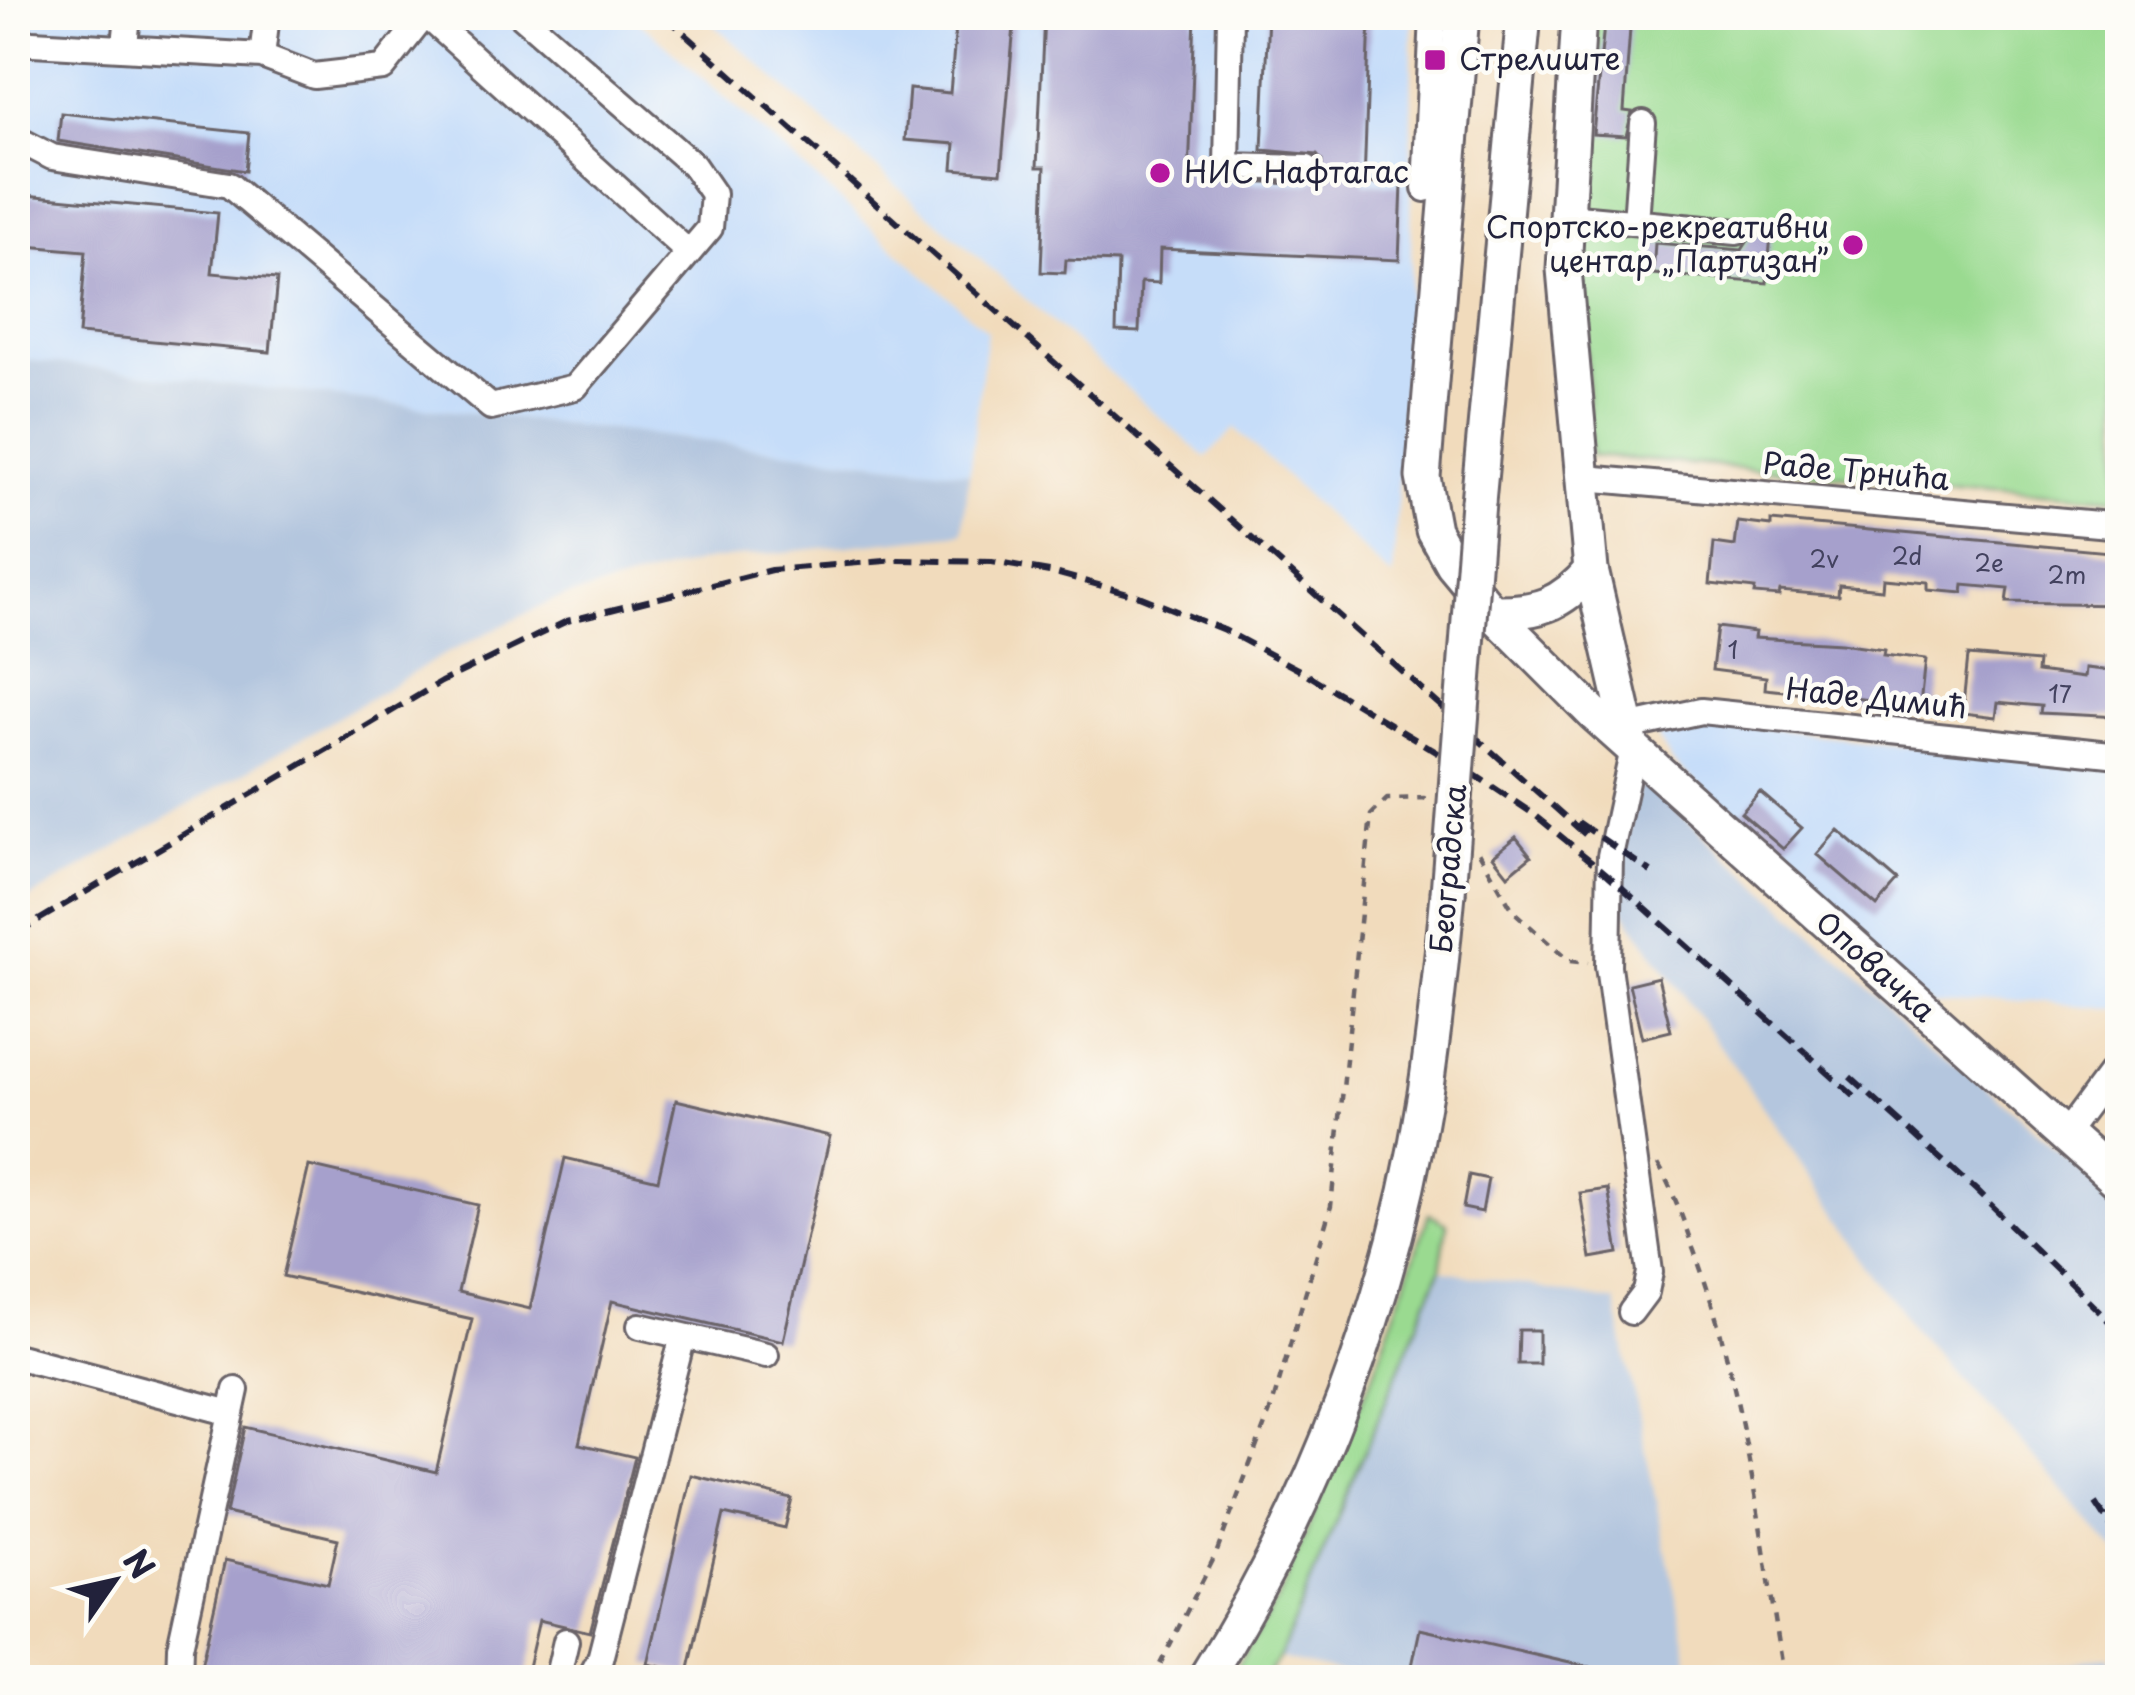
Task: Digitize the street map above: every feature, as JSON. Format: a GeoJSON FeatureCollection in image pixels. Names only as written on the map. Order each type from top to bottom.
{"type":"FeatureCollection","features":[{"type":"Feature","properties":{"kind":"main road","name":"Оповачка"},"geometry":{"type":"LineString","coordinates":[[1462,15],[1423,477],[1433,530],[1452,564],[1492,612],[2120,1184]]}},
{"type":"Feature","properties":{"kind":"main road","name":"Београдска"},"geometry":{"type":"LineString","coordinates":[[1204,1680],[1250,1602],[1304,1493],[1368,1327],[1400,1215],[1424,1096],[1448,892],[1478,502],[1524,15]]}},
{"type":"Feature","properties":{"kind":"main road"},"geometry":{"type":"LineString","coordinates":[[1579,15],[1564,268],[1591,570],[1630,738]]}},
{"type":"Feature","properties":{"kind":"main road"},"geometry":{"type":"LineString","coordinates":[[1492,612],[1519,613],[1558,602],[1591,570]]}},
{"type":"Feature","properties":{"kind":"street"},"geometry":{"type":"LineString","coordinates":[[36,15],[24,42],[262,56],[314,76],[383,68],[425,15],[689,253]]}},
{"type":"Feature","properties":{"kind":"street"},"geometry":{"type":"LineString","coordinates":[[125,45],[128,15]]}},
{"type":"Feature","properties":{"kind":"street"},"geometry":{"type":"LineString","coordinates":[[262,56],[267,15]]}},
{"type":"Feature","properties":{"kind":"street"},"geometry":{"type":"LineString","coordinates":[[15,138],[52,157],[229,184],[491,407],[575,387],[710,229],[713,194],[693,165],[521,15]]}},
{"type":"Feature","properties":{"kind":"street"},"geometry":{"type":"LineString","coordinates":[[1230,15],[1227,166],[1306,168]]}},
{"type":"Feature","properties":{"kind":"street"},"geometry":{"type":"LineString","coordinates":[[1425,189],[1432,15]]}},
{"type":"Feature","properties":{"kind":"street"},"geometry":{"type":"LineString","coordinates":[[1636,222],[1643,123]]}},
{"type":"Feature","properties":{"kind":"street"},"geometry":{"type":"LineString","coordinates":[[1568,216],[1737,232]]}},
{"type":"Feature","properties":{"kind":"street","name":"Раде Трнића"},"geometry":{"type":"LineString","coordinates":[[1586,478],[2120,526]]}},
{"type":"Feature","properties":{"kind":"street","name":"Наде Димић"},"geometry":{"type":"LineString","coordinates":[[1630,738],[1701,711],[2120,755]]}},
{"type":"Feature","properties":{"kind":"street"},"geometry":{"type":"LineString","coordinates":[[1630,738],[1610,856],[1608,966],[1650,1272],[1646,1292],[1631,1312]]}},
{"type":"Feature","properties":{"kind":"street"},"geometry":{"type":"LineString","coordinates":[[2065,1135],[2120,1061]]}},
{"type":"Feature","properties":{"kind":"street"},"geometry":{"type":"LineString","coordinates":[[640,1326],[766,1355]]}},
{"type":"Feature","properties":{"kind":"street"},"geometry":{"type":"LineString","coordinates":[[589,1680],[600,1659],[682,1336]]}},
{"type":"Feature","properties":{"kind":"street"},"geometry":{"type":"LineString","coordinates":[[15,1356],[234,1402],[180,1647],[178,1680]]}},
{"type":"Feature","properties":{"kind":"street"},"geometry":{"type":"LineString","coordinates":[[557,1680],[566,1641]]}},
{"type":"Feature","properties":{"kind":"path"},"geometry":{"type":"LineString","coordinates":[[1153,1680],[1216,1554],[1264,1427],[1331,1206],[1371,815],[1387,799],[1424,798],[1434,805]]}},
{"type":"Feature","properties":{"kind":"path"},"geometry":{"type":"LineString","coordinates":[[1471,842],[1514,912],[1569,961],[1608,966]]}},
{"type":"Feature","properties":{"kind":"path"},"geometry":{"type":"LineString","coordinates":[[1630,1117],[1669,1183],[1728,1353],[1785,1680]]}},
{"type":"Feature","properties":{"kind":"shaded area"},"geometry":{"type":"Polygon","coordinates":[[[15,15],[632,15],[987,331],[969,473],[15,359],[15,15]]]}},
{"type":"Feature","properties":{"kind":"shaded area"},"geometry":{"type":"Polygon","coordinates":[[[703,15],[1412,15],[1411,262],[1393,579],[1235,428],[1206,458],[703,15]]]}},
{"type":"Feature","properties":{"kind":"shaded area"},"geometry":{"type":"Polygon","coordinates":[[[15,359],[969,473],[963,533],[710,560],[554,600],[445,654],[15,907],[15,359]]]}},
{"type":"Feature","properties":{"kind":"shaded area"},"geometry":{"type":"Polygon","coordinates":[[[1705,722],[2120,766],[2120,1009],[1933,992],[1671,761],[1657,736],[1705,722]]]}},
{"type":"Feature","properties":{"kind":"shaded area"},"geometry":{"type":"Polygon","coordinates":[[[1646,783],[2120,1206],[2120,1557],[1917,1325],[1620,905],[1622,852],[1637,789],[1646,783]]]}},
{"type":"Feature","properties":{"kind":"shaded area"},"geometry":{"type":"Polygon","coordinates":[[[1440,1270],[1615,1302],[1693,1680],[1377,1680],[1279,1658],[1440,1270]]]}},
{"type":"Feature","properties":{"kind":"shaded area"},"geometry":{"type":"Polygon","coordinates":[[[2109,1656],[2120,1680],[1976,1680],[2109,1656]]]}},
{"type":"Feature","properties":{"kind":"green space","name":"Спортско-рекреативни центар „Партизан”"},"geometry":{"type":"Polygon","coordinates":[[[1589,15],[2120,15],[2120,498],[1591,456],[1582,265],[1591,209],[1582,143],[1589,15]]]}},
{"type":"Feature","properties":{"kind":"green space"},"geometry":{"type":"Polygon","coordinates":[[[1429,1214],[1447,1223],[1440,1270],[1279,1658],[1263,1680],[1228,1680],[1278,1599],[1374,1372],[1429,1214]]]}},
{"type":"Feature","properties":{"kind":"building"},"geometry":{"type":"Polygon","coordinates":[[[957,15],[1015,15],[1001,173],[953,169],[955,144],[905,140],[909,89],[950,93],[957,15]]]}},
{"type":"Feature","properties":{"kind":"building","name":"НИС Нафтагас"},"geometry":{"type":"Polygon","coordinates":[[[1044,15],[1195,15],[1189,176],[1307,184],[1322,176],[1317,155],[1262,150],[1268,15],[1370,15],[1364,183],[1402,185],[1399,260],[1160,249],[1159,283],[1141,282],[1139,332],[1116,331],[1118,262],[1066,260],[1065,273],[1041,272],[1045,167],[1037,167],[1044,15]]]}},
{"type":"Feature","properties":{"kind":"building"},"geometry":{"type":"Polygon","coordinates":[[[1605,15],[1631,15],[1624,111],[1632,112],[1626,136],[1593,134],[1605,15]]]}},
{"type":"Feature","properties":{"kind":"building"},"geometry":{"type":"Polygon","coordinates":[[[61,113],[249,133],[245,171],[58,141],[61,113]]]}},
{"type":"Feature","properties":{"kind":"building"},"geometry":{"type":"Polygon","coordinates":[[[15,194],[218,213],[212,273],[277,279],[270,352],[79,334],[86,251],[15,245],[15,194]]]}},
{"type":"Feature","properties":{"kind":"building"},"geometry":{"type":"Polygon","coordinates":[[[1753,233],[1771,234],[1767,283],[1653,274],[1655,243],[1742,250],[1753,233]]]}},
{"type":"Feature","properties":{"kind":"building"},"geometry":{"type":"Polygon","coordinates":[[[1771,521],[2120,553],[2120,605],[2007,603],[2009,589],[1964,585],[1963,593],[1928,590],[1928,582],[1883,578],[1882,589],[1839,585],[1838,596],[1780,591],[1779,596],[1754,594],[1755,589],[1710,584],[1714,543],[1735,546],[1738,522],[1771,526],[1771,521]]]}},
{"type":"Feature","properties":{"kind":"building"},"geometry":{"type":"Polygon","coordinates":[[[1717,627],[1755,632],[1754,638],[1841,643],[1925,660],[1920,705],[1765,689],[1766,677],[1712,670],[1717,627]]]}},
{"type":"Feature","properties":{"kind":"building"},"geometry":{"type":"Polygon","coordinates":[[[1969,656],[2039,662],[2038,672],[2083,678],[2084,668],[2120,672],[2120,717],[2041,713],[2042,706],[1998,702],[1996,717],[1963,713],[1969,656]]]}},
{"type":"Feature","properties":{"kind":"building"},"geometry":{"type":"Polygon","coordinates":[[[1760,792],[1802,828],[1783,849],[1741,813],[1760,792]]]}},
{"type":"Feature","properties":{"kind":"building"},"geometry":{"type":"Polygon","coordinates":[[[1838,830],[1898,882],[1877,906],[1817,854],[1838,830]]]}},
{"type":"Feature","properties":{"kind":"building"},"geometry":{"type":"Polygon","coordinates":[[[1516,837],[1531,856],[1508,875],[1493,856],[1516,837]]]}},
{"type":"Feature","properties":{"kind":"building"},"geometry":{"type":"Polygon","coordinates":[[[1658,977],[1671,1031],[1642,1038],[1629,984],[1658,977]]]}},
{"type":"Feature","properties":{"kind":"building"},"geometry":{"type":"Polygon","coordinates":[[[676,1100],[830,1136],[783,1341],[612,1301],[579,1444],[635,1457],[590,1632],[539,1620],[525,1680],[223,1680],[199,1675],[225,1560],[328,1584],[338,1539],[226,1513],[245,1427],[436,1472],[472,1319],[283,1276],[309,1166],[478,1205],[458,1292],[530,1309],[565,1158],[658,1180],[676,1100]]]}},
{"type":"Feature","properties":{"kind":"building"},"geometry":{"type":"Polygon","coordinates":[[[1469,1175],[1488,1179],[1482,1212],[1463,1208],[1469,1175]]]}},
{"type":"Feature","properties":{"kind":"building"},"geometry":{"type":"Polygon","coordinates":[[[1608,1189],[1619,1253],[1591,1258],[1580,1193],[1608,1189]]]}},
{"type":"Feature","properties":{"kind":"building"},"geometry":{"type":"Polygon","coordinates":[[[1519,1330],[1539,1330],[1539,1364],[1518,1364],[1519,1330]]]}},
{"type":"Feature","properties":{"kind":"building"},"geometry":{"type":"Polygon","coordinates":[[[691,1475],[792,1499],[785,1528],[724,1514],[688,1673],[648,1664],[691,1475]]]}},
{"type":"Feature","properties":{"kind":"building"},"geometry":{"type":"Polygon","coordinates":[[[1420,1629],[1614,1673],[1613,1680],[1409,1680],[1420,1629]]]}},
{"type":"Feature","properties":{"kind":"railway"},"geometry":{"type":"LineString","coordinates":[[664,15],[1589,838]]}},
{"type":"Feature","properties":{"kind":"railway"},"geometry":{"type":"LineString","coordinates":[[15,934],[441,682],[567,621],[771,570],[898,560],[992,562],[1139,596],[1224,630],[1475,775],[1535,815],[1608,875],[1855,1097]]}},
{"type":"Feature","properties":{"kind":"railway"},"geometry":{"type":"LineString","coordinates":[[1578,822],[1651,872]]}},
{"type":"Feature","properties":{"kind":"railway"},"geometry":{"type":"LineString","coordinates":[[1850,1077],[1976,1191],[2120,1332]]}},
{"type":"Feature","properties":{"kind":"railway"},"geometry":{"type":"LineString","coordinates":[[2096,1503],[2120,1540]]}},
{"type":"Feature","properties":{"kind":"place","name":"Стрелиште"},"geometry":{"type":"Point","coordinates":[1435,60]}},
{"type":"Feature","properties":{"kind":"place","name":"НИС Нафтагас"},"geometry":{"type":"Point","coordinates":[1160,173]}},
{"type":"Feature","properties":{"kind":"place","name":"Спортско-рекреативни центар „Партизан”"},"geometry":{"type":"Point","coordinates":[1853,245]}}]}
